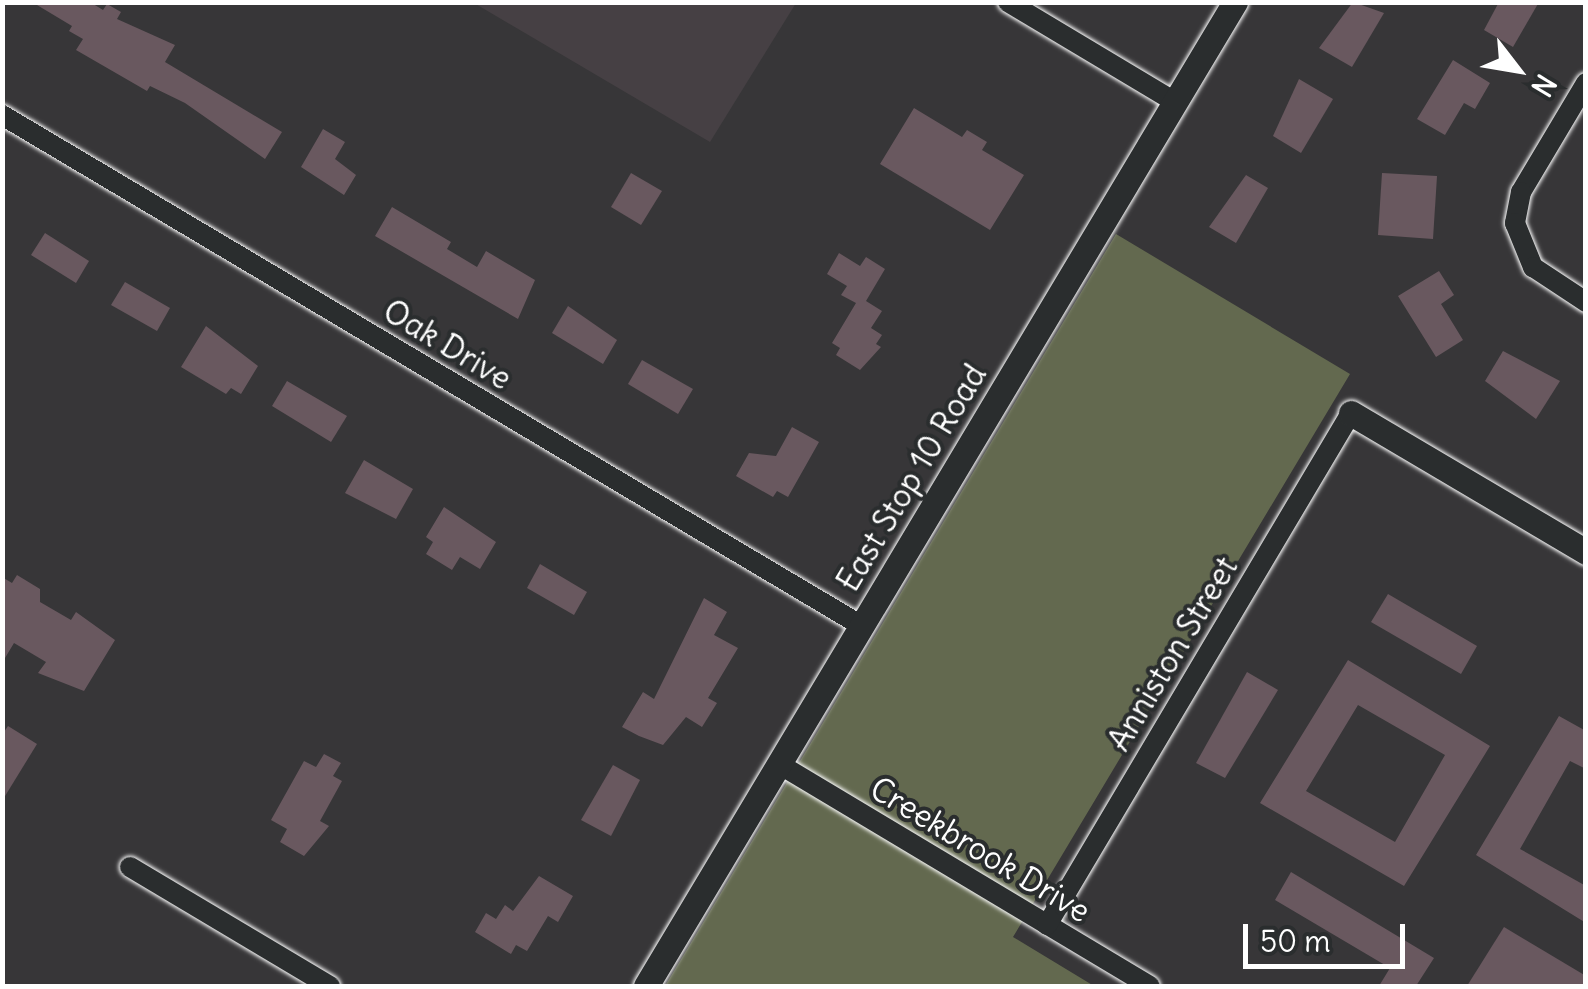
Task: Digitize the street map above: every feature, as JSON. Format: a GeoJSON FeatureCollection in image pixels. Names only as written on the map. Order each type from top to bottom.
{"type":"FeatureCollection","features":[{"type":"Feature","properties":{"kind":"street"},"geometry":{"type":"LineString","coordinates":[[1008,2],[1175,102]]}},
{"type":"Feature","properties":{"kind":"street","name":"East Stop 10 Road"},"geometry":{"type":"LineString","coordinates":[[646,986],[1235,2]]}},
{"type":"Feature","properties":{"kind":"street"},"geometry":{"type":"LineString","coordinates":[[1586,83],[1520,192],[1517,232],[1534,267],[1586,302]]}},
{"type":"Feature","properties":{"kind":"street","name":"Oak Drive"},"geometry":{"type":"LineString","coordinates":[[2,115],[862,626]]}},
{"type":"Feature","properties":{"kind":"street"},"geometry":{"type":"LineString","coordinates":[[1351,413],[1586,552]]}},
{"type":"Feature","properties":{"kind":"street","name":"Anniston Street"},"geometry":{"type":"LineString","coordinates":[[1048,926],[1351,413]]}},
{"type":"Feature","properties":{"kind":"street","name":"Creekbrook Drive"},"geometry":{"type":"LineString","coordinates":[[778,764],[1150,986]]}},
{"type":"Feature","properties":{"kind":"street"},"geometry":{"type":"LineString","coordinates":[[130,868],[330,986]]}},
{"type":"Feature","properties":{"kind":"shaded area"},"geometry":{"type":"Polygon","coordinates":[[[474,3],[796,3],[710,142],[474,3]]]}},
{"type":"Feature","properties":{"kind":"green space"},"geometry":{"type":"Polygon","coordinates":[[[1116,234],[1350,374],[1013,937],[1094,986],[665,986],[1116,234]]]}},
{"type":"Feature","properties":{"kind":"building"},"geometry":{"type":"Polygon","coordinates":[[[32,2],[90,2],[103,10],[107,4],[121,12],[117,19],[175,45],[165,62],[282,132],[265,159],[185,103],[150,86],[147,91],[76,50],[83,39],[69,31],[72,26],[32,2]]]}},
{"type":"Feature","properties":{"kind":"building"},"geometry":{"type":"Polygon","coordinates":[[[1353,2],[1384,13],[1352,67],[1319,48],[1353,2]]]}},
{"type":"Feature","properties":{"kind":"building"},"geometry":{"type":"Polygon","coordinates":[[[1499,2],[1539,2],[1513,47],[1484,30],[1499,2]]]}},
{"type":"Feature","properties":{"kind":"building"},"geometry":{"type":"Polygon","coordinates":[[[1453,60],[1490,83],[1475,109],[1464,103],[1445,135],[1417,119],[1453,60]]]}},
{"type":"Feature","properties":{"kind":"building"},"geometry":{"type":"Polygon","coordinates":[[[1299,79],[1333,99],[1301,153],[1273,136],[1299,79]]]}},
{"type":"Feature","properties":{"kind":"building"},"geometry":{"type":"Polygon","coordinates":[[[914,108],[962,137],[967,130],[987,142],[982,150],[1024,175],[990,230],[880,164],[914,108]]]}},
{"type":"Feature","properties":{"kind":"building"},"geometry":{"type":"Polygon","coordinates":[[[323,129],[345,142],[335,159],[356,175],[344,195],[301,167],[323,129]]]}},
{"type":"Feature","properties":{"kind":"building"},"geometry":{"type":"Polygon","coordinates":[[[631,173],[662,191],[641,225],[611,207],[631,173]]]}},
{"type":"Feature","properties":{"kind":"building"},"geometry":{"type":"Polygon","coordinates":[[[1382,173],[1437,176],[1433,239],[1378,235],[1382,173]]]}},
{"type":"Feature","properties":{"kind":"building"},"geometry":{"type":"Polygon","coordinates":[[[1246,175],[1268,188],[1236,243],[1209,227],[1246,175]]]}},
{"type":"Feature","properties":{"kind":"building"},"geometry":{"type":"Polygon","coordinates":[[[392,207],[451,242],[447,249],[477,267],[486,251],[535,280],[518,319],[375,236],[392,207]]]}},
{"type":"Feature","properties":{"kind":"building"},"geometry":{"type":"Polygon","coordinates":[[[45,233],[89,261],[76,283],[31,255],[45,233]]]}},
{"type":"Feature","properties":{"kind":"building"},"geometry":{"type":"Polygon","coordinates":[[[839,253],[860,266],[866,257],[885,269],[866,301],[882,311],[871,328],[882,335],[876,344],[881,347],[860,370],[836,355],[840,348],[832,343],[856,303],[841,295],[847,286],[827,274],[839,253]]]}},
{"type":"Feature","properties":{"kind":"building"},"geometry":{"type":"Polygon","coordinates":[[[1439,271],[1454,295],[1441,304],[1463,340],[1436,357],[1398,296],[1439,271]]]}},
{"type":"Feature","properties":{"kind":"building"},"geometry":{"type":"Polygon","coordinates":[[[125,282],[170,308],[157,331],[111,305],[125,282]]]}},
{"type":"Feature","properties":{"kind":"building"},"geometry":{"type":"Polygon","coordinates":[[[568,306],[617,340],[603,364],[552,333],[568,306]]]}},
{"type":"Feature","properties":{"kind":"building"},"geometry":{"type":"Polygon","coordinates":[[[206,326],[258,366],[241,394],[231,388],[226,394],[181,367],[206,326]]]}},
{"type":"Feature","properties":{"kind":"building"},"geometry":{"type":"Polygon","coordinates":[[[1503,351],[1560,381],[1536,419],[1485,381],[1503,351]]]}},
{"type":"Feature","properties":{"kind":"building"},"geometry":{"type":"Polygon","coordinates":[[[642,360],[693,389],[678,414],[628,384],[642,360]]]}},
{"type":"Feature","properties":{"kind":"building"},"geometry":{"type":"Polygon","coordinates":[[[287,381],[347,416],[331,442],[272,406],[287,381]]]}},
{"type":"Feature","properties":{"kind":"building"},"geometry":{"type":"Polygon","coordinates":[[[792,427],[819,442],[788,497],[777,491],[773,497],[736,476],[749,453],[776,456],[792,427]]]}},
{"type":"Feature","properties":{"kind":"building"},"geometry":{"type":"Polygon","coordinates":[[[364,460],[413,489],[396,519],[345,493],[364,460]]]}},
{"type":"Feature","properties":{"kind":"building"},"geometry":{"type":"Polygon","coordinates":[[[444,507],[496,542],[480,569],[460,557],[452,570],[426,554],[433,542],[426,537],[444,507]]]}},
{"type":"Feature","properties":{"kind":"building"},"geometry":{"type":"Polygon","coordinates":[[[540,564],[587,592],[574,615],[527,588],[540,564]]]}},
{"type":"Feature","properties":{"kind":"building"},"geometry":{"type":"Polygon","coordinates":[[[17,575],[40,589],[40,602],[71,620],[76,612],[115,640],[84,691],[38,673],[46,662],[14,643],[2,663],[2,577],[12,583],[17,575]]]}},
{"type":"Feature","properties":{"kind":"building"},"geometry":{"type":"Polygon","coordinates":[[[1388,594],[1477,646],[1461,674],[1371,622],[1388,594]]]}},
{"type":"Feature","properties":{"kind":"building"},"geometry":{"type":"Polygon","coordinates":[[[704,598],[727,612],[714,635],[738,648],[708,698],[717,703],[702,727],[686,717],[663,745],[622,727],[643,692],[654,699],[704,598]]]}},
{"type":"Feature","properties":{"kind":"building"},"geometry":{"type":"Polygon","coordinates":[[[1348,660],[1490,746],[1404,886],[1260,803],[1348,660]],[[1358,705],[1306,791],[1395,842],[1445,755],[1358,705]]]}},
{"type":"Feature","properties":{"kind":"building"},"geometry":{"type":"Polygon","coordinates":[[[1247,672],[1278,690],[1225,778],[1196,763],[1247,672]]]}},
{"type":"Feature","properties":{"kind":"building"},"geometry":{"type":"Polygon","coordinates":[[[1559,716],[1586,731],[1586,769],[1570,761],[1520,849],[1586,886],[1586,923],[1476,855],[1559,716]]]}},
{"type":"Feature","properties":{"kind":"building"},"geometry":{"type":"Polygon","coordinates":[[[8,726],[37,744],[2,801],[2,735],[8,726]]]}},
{"type":"Feature","properties":{"kind":"building"},"geometry":{"type":"Polygon","coordinates":[[[324,754],[341,763],[333,776],[342,781],[320,821],[329,826],[304,856],[280,842],[287,829],[271,820],[304,761],[316,767],[324,754]]]}},
{"type":"Feature","properties":{"kind":"building"},"geometry":{"type":"Polygon","coordinates":[[[613,765],[640,780],[611,836],[581,820],[613,765]]]}},
{"type":"Feature","properties":{"kind":"building"},"geometry":{"type":"Polygon","coordinates":[[[1291,872],[1434,958],[1416,986],[1379,986],[1390,968],[1275,900],[1291,872]]]}},
{"type":"Feature","properties":{"kind":"building"},"geometry":{"type":"Polygon","coordinates":[[[539,876],[573,896],[558,922],[548,916],[527,951],[516,945],[511,954],[475,932],[486,913],[496,919],[505,905],[513,911],[539,876]]]}},
{"type":"Feature","properties":{"kind":"building"},"geometry":{"type":"Polygon","coordinates":[[[1504,927],[1586,976],[1586,986],[1467,986],[1504,927]]]}}]}
